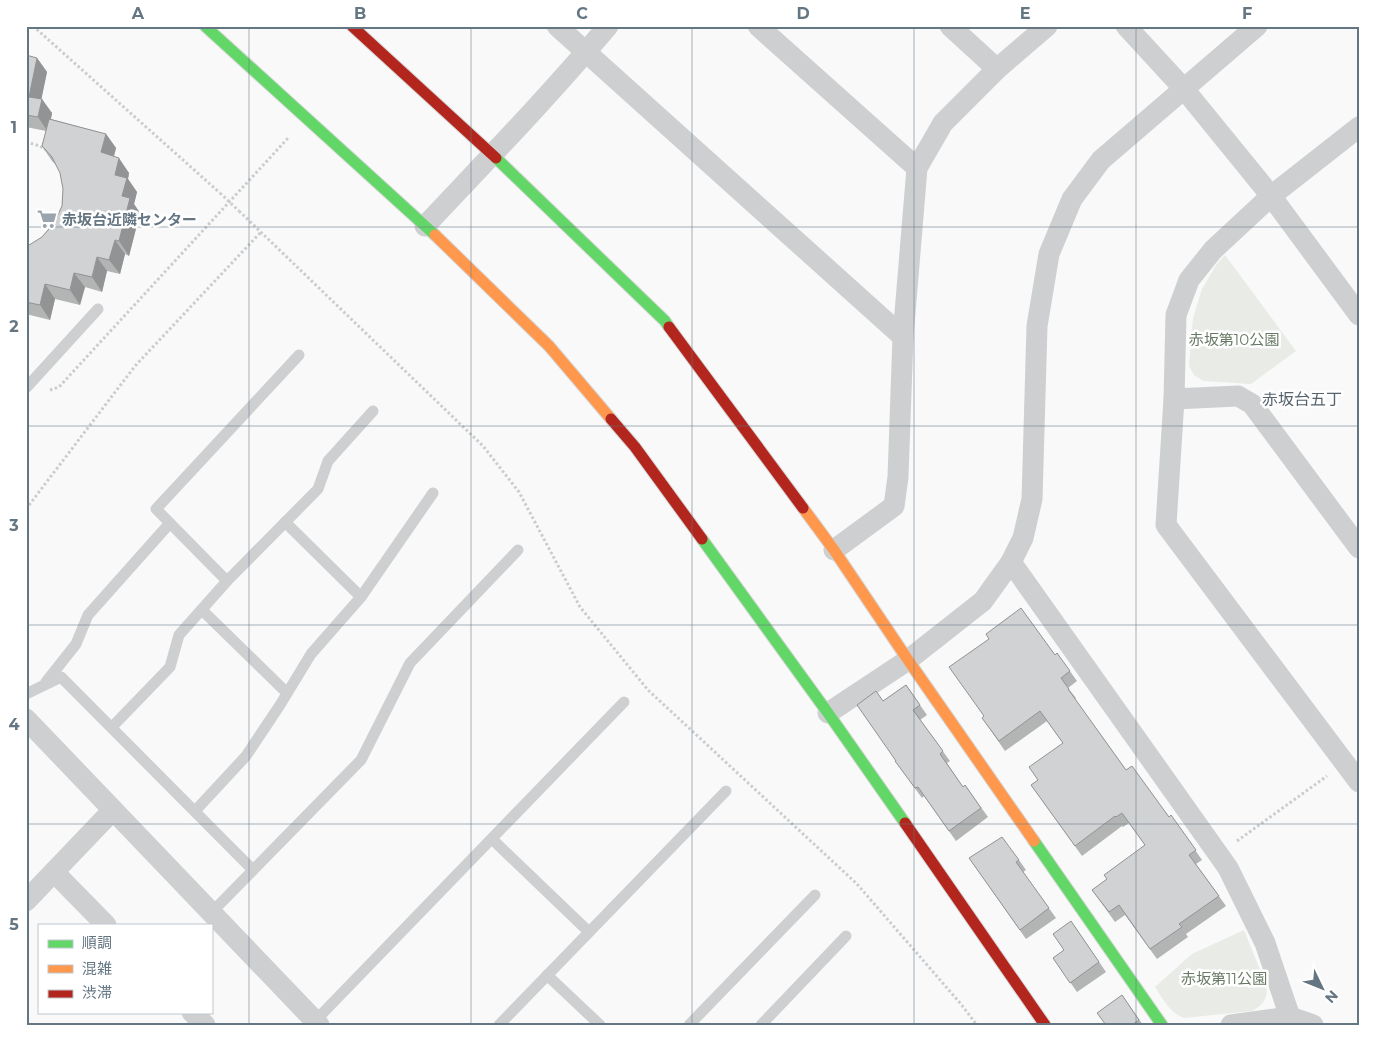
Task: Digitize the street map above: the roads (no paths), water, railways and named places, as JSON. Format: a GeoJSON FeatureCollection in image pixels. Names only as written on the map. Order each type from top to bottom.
{"type":"FeatureCollection","features":[{"type":"Feature","properties":{"kind":"street"},"geometry":{"type":"LineString","coordinates":[[205,26],[425,226],[549,346],[636,446],[828,713],[1046,1025]]}},
{"type":"Feature","properties":{"kind":"street"},"geometry":{"type":"LineString","coordinates":[[352,26],[492,155],[665,321],[834,550],[908,660],[1162,1025]]}},
{"type":"Feature","properties":{"kind":"street"},"geometry":{"type":"LineString","coordinates":[[557,26],[903,337]]}},
{"type":"Feature","properties":{"kind":"street"},"geometry":{"type":"LineString","coordinates":[[425,226],[492,155],[608,26]]}},
{"type":"Feature","properties":{"kind":"street"},"geometry":{"type":"LineString","coordinates":[[758,26],[917,168]]}},
{"type":"Feature","properties":{"kind":"street"},"geometry":{"type":"LineString","coordinates":[[950,26],[997,69]]}},
{"type":"Feature","properties":{"kind":"street"},"geometry":{"type":"LineString","coordinates":[[834,550],[894,506],[898,477],[903,337],[917,168],[943,123],[997,69],[1047,26]]}},
{"type":"Feature","properties":{"kind":"street"},"geometry":{"type":"LineString","coordinates":[[1126,26],[1184,89],[1271,196],[1359,315]]}},
{"type":"Feature","properties":{"kind":"street"},"geometry":{"type":"LineString","coordinates":[[828,713],[908,660],[982,601],[1011,562],[1023,538],[1032,499],[1038,326],[1048,254],[1072,199],[1102,160],[1257,26]]}},
{"type":"Feature","properties":{"kind":"street"},"geometry":{"type":"LineString","coordinates":[[1359,127],[1271,196],[1213,250],[1189,280],[1176,315],[1174,399],[1166,525],[1352,758],[1359,782]]}},
{"type":"Feature","properties":{"kind":"street"},"geometry":{"type":"LineString","coordinates":[[1174,399],[1238,396],[1252,404],[1359,548]]}},
{"type":"Feature","properties":{"kind":"street"},"geometry":{"type":"LineString","coordinates":[[1011,562],[1228,868],[1264,943],[1290,1017]]}},
{"type":"Feature","properties":{"kind":"street"},"geometry":{"type":"LineString","coordinates":[[26,719],[317,1023]]}},
{"type":"Feature","properties":{"kind":"street"},"geometry":{"type":"LineString","coordinates":[[26,901],[112,810]]}},
{"type":"Feature","properties":{"kind":"street"},"geometry":{"type":"LineString","coordinates":[[54,872],[105,924]]}},
{"type":"Feature","properties":{"kind":"street"},"geometry":{"type":"LineString","coordinates":[[194,1014],[205,1025]]}},
{"type":"Feature","properties":{"kind":"street"},"geometry":{"type":"LineString","coordinates":[[1231,1025],[1290,1017],[1313,1025]]}},
{"type":"Feature","properties":{"kind":"lane"},"geometry":{"type":"LineString","coordinates":[[26,388],[98,309]]}},
{"type":"Feature","properties":{"kind":"lane"},"geometry":{"type":"LineString","coordinates":[[228,581],[156,509],[299,355]]}},
{"type":"Feature","properties":{"kind":"lane"},"geometry":{"type":"LineString","coordinates":[[112,727],[170,667],[179,636],[228,581],[318,489],[328,461],[372,411]]}},
{"type":"Feature","properties":{"kind":"lane"},"geometry":{"type":"LineString","coordinates":[[194,811],[246,756],[312,654],[361,597],[433,493]]}},
{"type":"Feature","properties":{"kind":"lane"},"geometry":{"type":"LineString","coordinates":[[285,522],[361,597]]}},
{"type":"Feature","properties":{"kind":"lane"},"geometry":{"type":"LineString","coordinates":[[44,685],[76,644],[88,615],[170,523]]}},
{"type":"Feature","properties":{"kind":"lane"},"geometry":{"type":"LineString","coordinates":[[212,912],[361,760],[410,663],[518,550]]}},
{"type":"Feature","properties":{"kind":"lane"},"geometry":{"type":"LineString","coordinates":[[202,610],[288,693]]}},
{"type":"Feature","properties":{"kind":"lane"},"geometry":{"type":"LineString","coordinates":[[26,694],[61,676],[253,870]]}},
{"type":"Feature","properties":{"kind":"lane"},"geometry":{"type":"LineString","coordinates":[[317,1023],[624,702]]}},
{"type":"Feature","properties":{"kind":"lane"},"geometry":{"type":"LineString","coordinates":[[499,1025],[726,790]]}},
{"type":"Feature","properties":{"kind":"lane"},"geometry":{"type":"LineString","coordinates":[[492,839],[589,932]]}},
{"type":"Feature","properties":{"kind":"lane"},"geometry":{"type":"LineString","coordinates":[[688,1025],[815,895]]}},
{"type":"Feature","properties":{"kind":"lane"},"geometry":{"type":"LineString","coordinates":[[761,1025],[846,936]]}},
{"type":"Feature","properties":{"kind":"lane"},"geometry":{"type":"LineString","coordinates":[[547,975],[600,1025]]}},
{"type":"Feature","properties":{"kind":"place","name":"赤坂台近隣センター"},"geometry":{"type":"Point","coordinates":[47,219]}},
{"type":"Feature","properties":{"kind":"district","name":"赤坂台五丁"},"geometry":{"type":"Point","coordinates":[1302,399]}},
{"type":"Feature","properties":{"kind":"park label","name":"赤坂第10公園"},"geometry":{"type":"Point","coordinates":[1234,339]}},
{"type":"Feature","properties":{"kind":"park label","name":"赤坂第11公園"},"geometry":{"type":"Point","coordinates":[1224,978]}}]}
